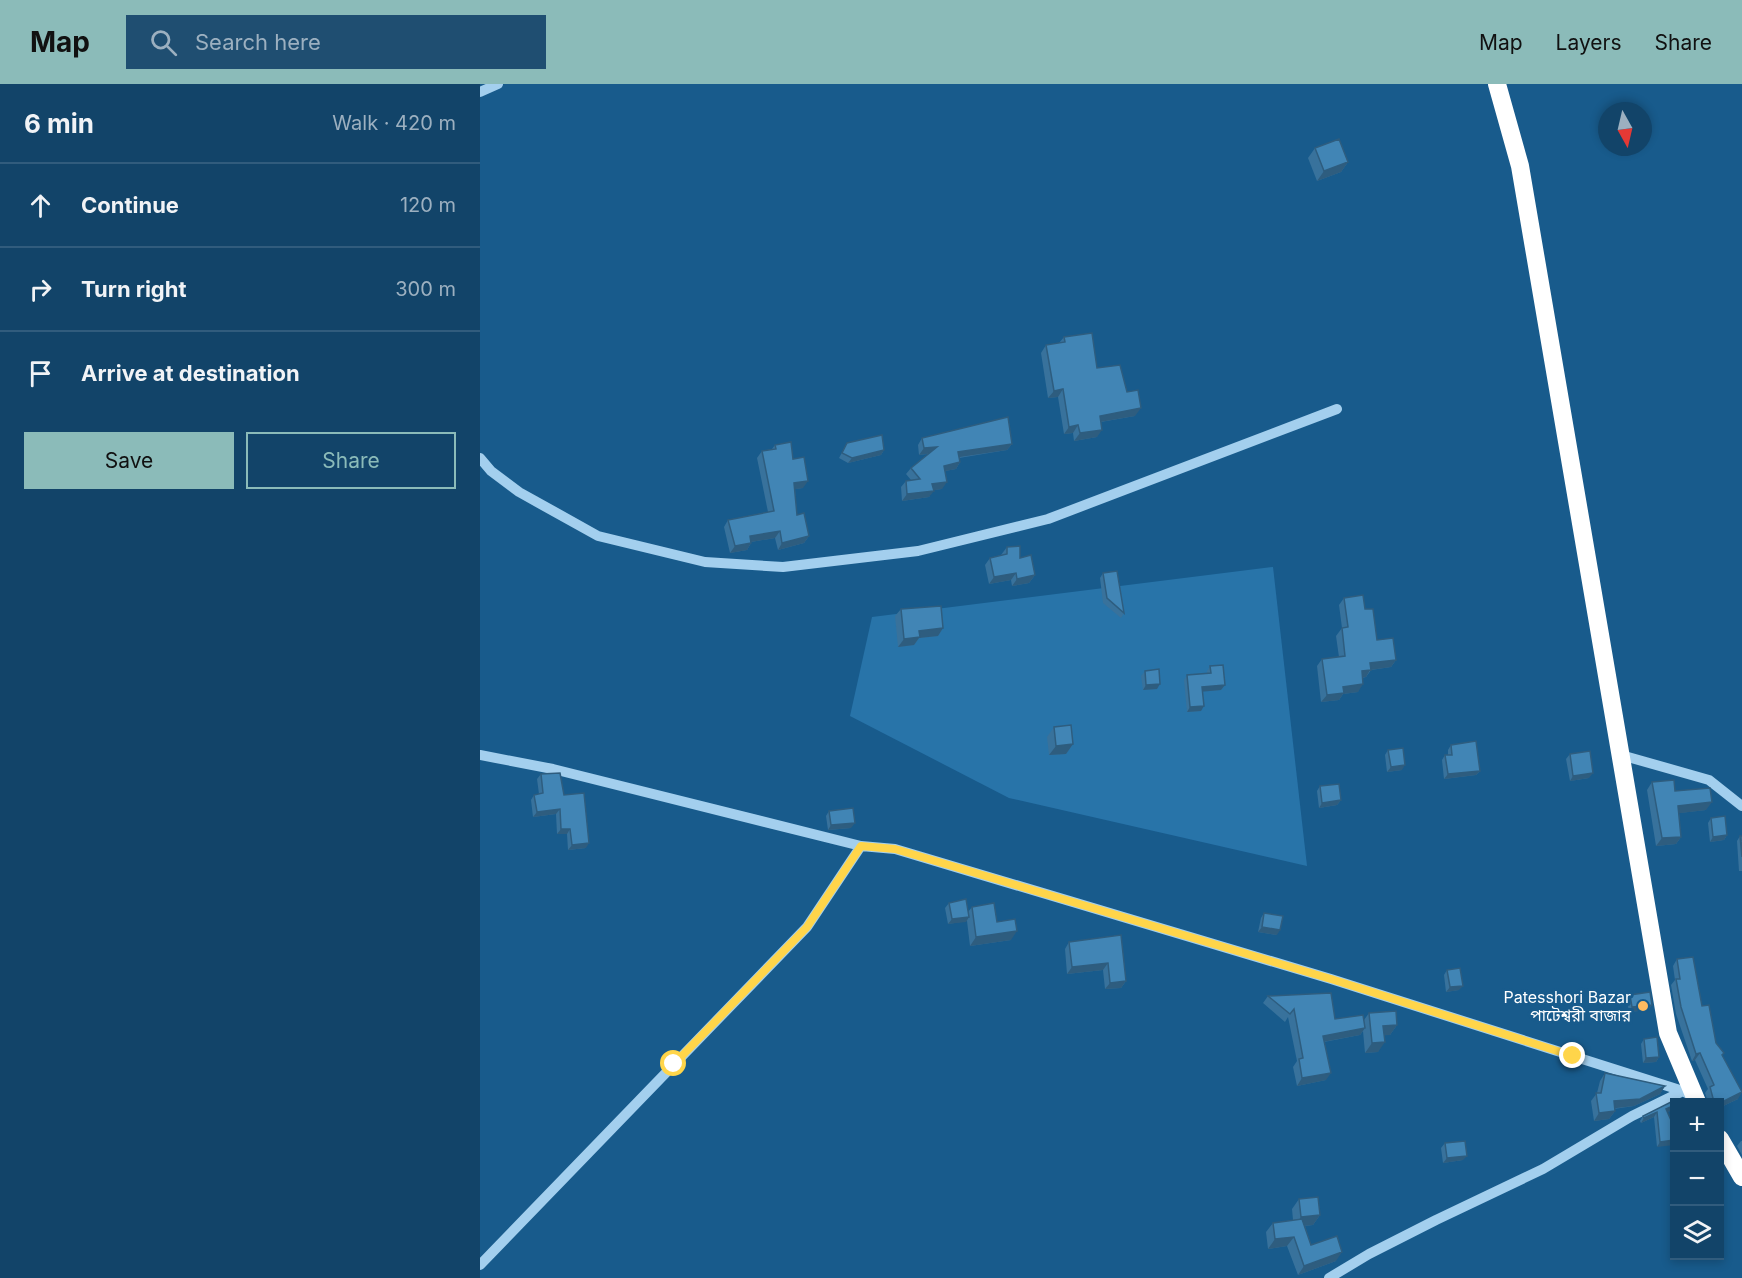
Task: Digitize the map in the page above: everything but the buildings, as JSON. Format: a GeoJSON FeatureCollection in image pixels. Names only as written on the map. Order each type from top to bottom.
{"type":"FeatureCollection","features":[{"type":"Feature","properties":{"kind":"highway"},"geometry":{"type":"LineString","coordinates":[[1497,84],[1520,166],[1668,1033],[1692,1097]]}},
{"type":"Feature","properties":{"kind":"highway"},"geometry":{"type":"LineString","coordinates":[[1724,1147],[1742,1176]]}},
{"type":"Feature","properties":{"kind":"street"},"geometry":{"type":"LineString","coordinates":[[480,92],[498,84]]}},
{"type":"Feature","properties":{"kind":"street"},"geometry":{"type":"LineString","coordinates":[[480,458],[491,471],[519,492],[598,536],[705,562],[783,567],[918,551],[1048,519],[1337,409]]}},
{"type":"Feature","properties":{"kind":"street"},"geometry":{"type":"LineString","coordinates":[[480,755],[554,769],[861,846],[895,849],[1308,972],[1692,1097]]}},
{"type":"Feature","properties":{"kind":"street"},"geometry":{"type":"LineString","coordinates":[[1621,755],[1708,780],[1742,806]]}},
{"type":"Feature","properties":{"kind":"street"},"geometry":{"type":"LineString","coordinates":[[480,1265],[807,927],[861,846]]}},
{"type":"Feature","properties":{"kind":"street"},"geometry":{"type":"LineString","coordinates":[[1329,1278],[1426,1225],[1544,1169],[1632,1116],[1692,1097]]}},
{"type":"Feature","properties":{"kind":"shaded area"},"geometry":{"type":"Polygon","coordinates":[[[1273,567],[1307,866],[1009,798],[850,716],[872,617],[1273,567]]]}},
{"type":"Feature","properties":{"kind":"place","name":"Patesshori Bazar পাটেশ্বরী বাজার"},"geometry":{"type":"Point","coordinates":[1643,1006]}},
{"type":"Feature","properties":{"kind":"route"},"geometry":{"type":"LineString","coordinates":[[674,1064],[807,927],[861,846],[895,849],[1331,979],[1573,1056]]}}]}
